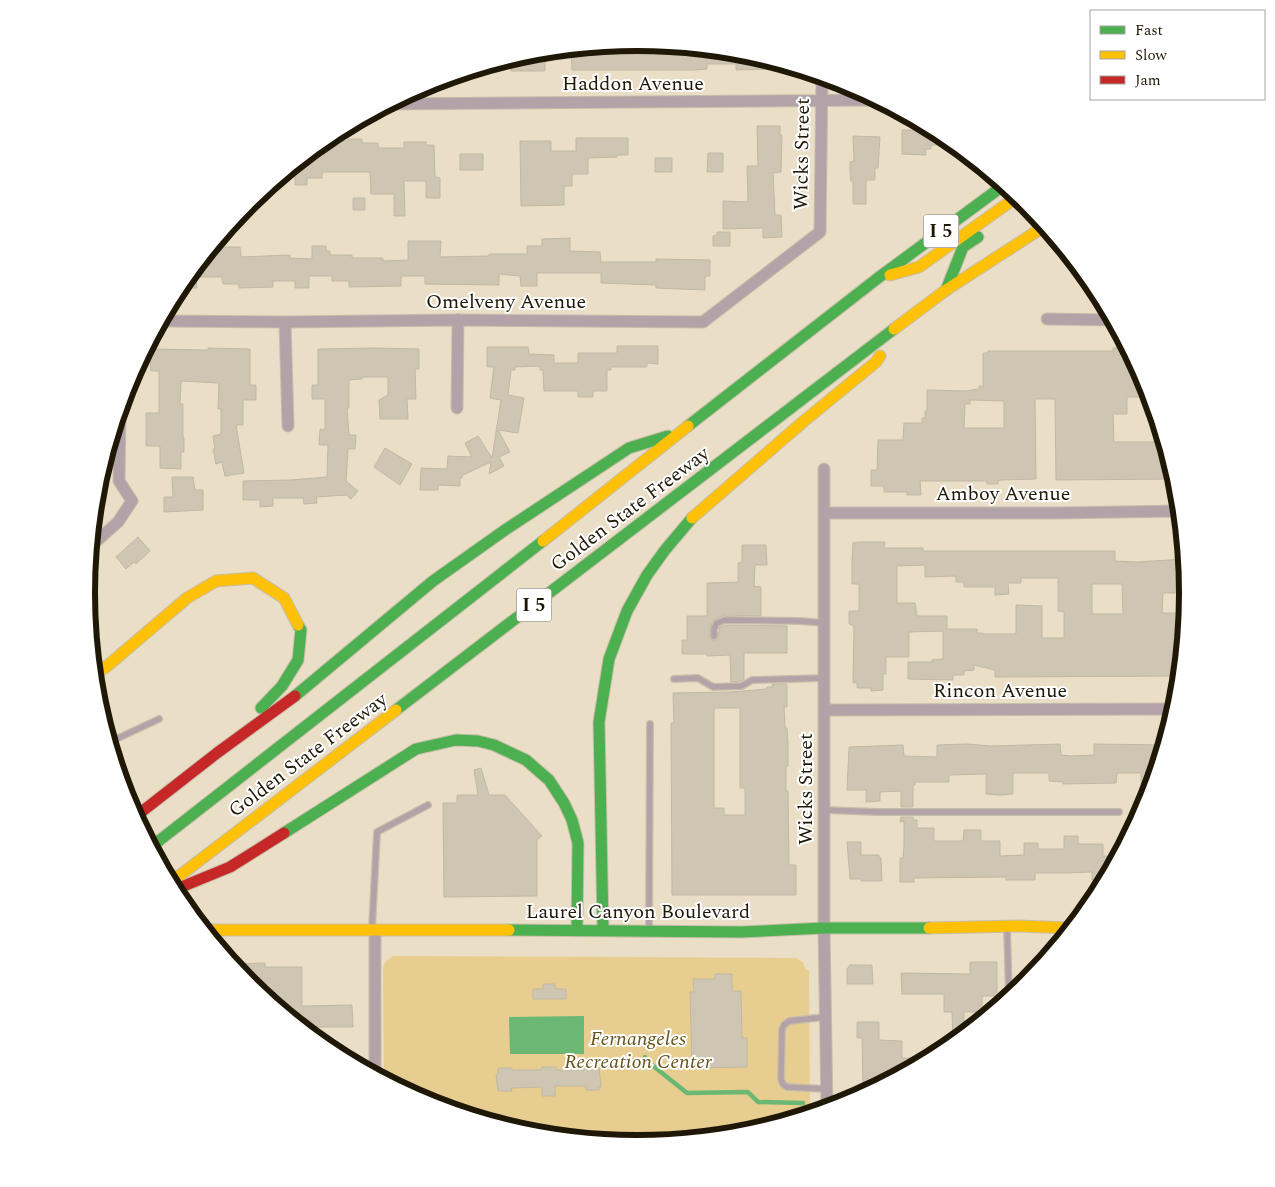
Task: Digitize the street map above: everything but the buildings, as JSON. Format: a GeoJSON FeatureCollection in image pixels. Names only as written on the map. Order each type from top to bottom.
{"type":"FeatureCollection","features":[{"type":"Feature","properties":{"kind":"main road","name":"Golden State Freeway"},"geometry":{"type":"LineString","coordinates":[[156,843],[878,278],[998,189]]}},
{"type":"Feature","properties":{"kind":"main road"},"geometry":{"type":"LineString","coordinates":[[878,278],[919,267],[1011,201]]}},
{"type":"Feature","properties":{"kind":"main road"},"geometry":{"type":"LineString","coordinates":[[946,290],[964,247],[1019,208]]}},
{"type":"Feature","properties":{"kind":"main road","name":"Golden State Freeway"},"geometry":{"type":"LineString","coordinates":[[176,878],[946,290],[1039,230]]}},
{"type":"Feature","properties":{"kind":"main road"},"geometry":{"type":"LineString","coordinates":[[603,930],[599,722],[609,659],[628,611],[647,575],[694,516],[876,362],[898,327]]}},
{"type":"Feature","properties":{"kind":"main road"},"geometry":{"type":"LineString","coordinates":[[142,812],[217,753],[306,688],[433,581],[505,530],[629,448],[680,432]]}},
{"type":"Feature","properties":{"kind":"main road"},"geometry":{"type":"LineString","coordinates":[[101,670],[187,598],[216,581],[253,578],[284,598],[301,630],[298,660],[282,686],[217,753]]}},
{"type":"Feature","properties":{"kind":"main road"},"geometry":{"type":"LineString","coordinates":[[182,887],[230,868],[416,749],[456,740],[478,741],[494,745],[526,760],[549,780],[564,803],[572,820],[578,843],[577,930]]}},
{"type":"Feature","properties":{"kind":"main road","name":"Laurel Canyon Boulevard"},"geometry":{"type":"LineString","coordinates":[[212,930],[741,932],[824,928],[895,929],[1007,926],[1062,931]]}},
{"type":"Feature","properties":{"kind":"street","name":"Wicks Street"},"geometry":{"type":"LineString","coordinates":[[820,232],[822,84]]}},
{"type":"Feature","properties":{"kind":"street","name":"Haddon Avenue"},"geometry":{"type":"LineString","coordinates":[[405,104],[862,100]]}},
{"type":"Feature","properties":{"kind":"street","name":"Omelveny Avenue"},"geometry":{"type":"LineString","coordinates":[[169,321],[458,320],[703,322],[820,232]]}},
{"type":"Feature","properties":{"kind":"street"},"geometry":{"type":"LineString","coordinates":[[1047,319],[1106,320]]}},
{"type":"Feature","properties":{"kind":"street"},"geometry":{"type":"LineString","coordinates":[[457,408],[458,320]]}},
{"type":"Feature","properties":{"kind":"street"},"geometry":{"type":"LineString","coordinates":[[285,322],[288,426]]}},
{"type":"Feature","properties":{"kind":"street"},"geometry":{"type":"LineString","coordinates":[[98,540],[118,522],[132,501],[119,481],[120,434]]}},
{"type":"Feature","properties":{"kind":"street","name":"Wicks Street"},"geometry":{"type":"LineString","coordinates":[[824,469],[824,928],[827,1101]]}},
{"type":"Feature","properties":{"kind":"street","name":"Amboy Avenue"},"geometry":{"type":"LineString","coordinates":[[825,513],[1173,511]]}},
{"type":"Feature","properties":{"kind":"street","name":"Rincon Avenue"},"geometry":{"type":"LineString","coordinates":[[825,710],[1167,709]]}},
{"type":"Feature","properties":{"kind":"street"},"geometry":{"type":"LineString","coordinates":[[373,930],[375,1068]]}},
{"type":"Feature","properties":{"kind":"lane"},"geometry":{"type":"LineString","coordinates":[[714,636],[714,629],[717,623],[725,620],[825,623]]}},
{"type":"Feature","properties":{"kind":"lane"},"geometry":{"type":"LineString","coordinates":[[674,679],[698,678],[713,687],[735,687],[742,686],[752,680],[825,678]]}},
{"type":"Feature","properties":{"kind":"lane"},"geometry":{"type":"LineString","coordinates":[[116,739],[159,719]]}},
{"type":"Feature","properties":{"kind":"lane"},"geometry":{"type":"LineString","coordinates":[[649,931],[650,724]]}},
{"type":"Feature","properties":{"kind":"lane"},"geometry":{"type":"LineString","coordinates":[[373,930],[377,832],[428,805]]}},
{"type":"Feature","properties":{"kind":"lane"},"geometry":{"type":"LineString","coordinates":[[824,810],[876,812],[1119,812]]}},
{"type":"Feature","properties":{"kind":"lane"},"geometry":{"type":"LineString","coordinates":[[1007,926],[1009,988]]}},
{"type":"Feature","properties":{"kind":"lane"},"geometry":{"type":"LineString","coordinates":[[826,1017],[789,1021],[784,1025],[782,1030],[781,1079],[783,1084],[788,1087],[826,1089]]}},
{"type":"Feature","properties":{"kind":"green space","name":"Fernangeles Recreation Center"},"geometry":{"type":"Polygon","coordinates":[[[393,956],[796,958],[803,962],[806,970],[809,970],[810,1108],[778,1117],[708,1131],[638,1136],[602,1135],[567,1131],[497,1117],[463,1107],[384,1073],[383,968],[386,961],[393,956]]]}},
{"type":"Feature","properties":{"kind":"shaded area"},"geometry":{"type":"Polygon","coordinates":[[[584,1016],[584,1054],[510,1054],[509,1017],[584,1016]]]}},
{"type":"Feature","properties":{"kind":"waterway"},"geometry":{"type":"LineString","coordinates":[[645,1057],[645,1065],[652,1065],[687,1093],[748,1092],[758,1102],[803,1103]]}},
{"type":"Feature","properties":{"kind":"traffic: fast"},"geometry":{"type":"LineString","coordinates":[[688,426],[878,278],[998,189]]}},
{"type":"Feature","properties":{"kind":"traffic: fast"},"geometry":{"type":"LineString","coordinates":[[946,290],[963,247],[978,237]]}},
{"type":"Feature","properties":{"kind":"traffic: fast"},"geometry":{"type":"LineString","coordinates":[[396,710],[894,329]]}},
{"type":"Feature","properties":{"kind":"traffic: fast"},"geometry":{"type":"LineString","coordinates":[[295,696],[433,581],[505,530],[629,448],[668,436]]}},
{"type":"Feature","properties":{"kind":"traffic: fast"},"geometry":{"type":"LineString","coordinates":[[603,930],[599,722],[609,659],[627,611],[647,575],[692,518]]}},
{"type":"Feature","properties":{"kind":"traffic: fast"},"geometry":{"type":"LineString","coordinates":[[156,843],[543,541]]}},
{"type":"Feature","properties":{"kind":"traffic: fast"},"geometry":{"type":"LineString","coordinates":[[261,708],[282,686],[298,660],[301,630],[298,625]]}},
{"type":"Feature","properties":{"kind":"traffic: fast"},"geometry":{"type":"LineString","coordinates":[[284,833],[416,749],[456,740],[478,741],[494,745],[526,760],[549,780],[564,803],[572,820],[578,843],[577,930]]}},
{"type":"Feature","properties":{"kind":"traffic: fast"},"geometry":{"type":"LineString","coordinates":[[509,930],[741,932],[824,928],[929,928]]}},
{"type":"Feature","properties":{"kind":"traffic: slow"},"geometry":{"type":"LineString","coordinates":[[890,275],[919,267],[1011,201]]}},
{"type":"Feature","properties":{"kind":"traffic: slow"},"geometry":{"type":"LineString","coordinates":[[894,329],[946,290],[1039,230]]}},
{"type":"Feature","properties":{"kind":"traffic: slow"},"geometry":{"type":"LineString","coordinates":[[692,518],[804,421],[876,362],[880,356]]}},
{"type":"Feature","properties":{"kind":"traffic: slow"},"geometry":{"type":"LineString","coordinates":[[543,541],[688,426]]}},
{"type":"Feature","properties":{"kind":"traffic: slow"},"geometry":{"type":"LineString","coordinates":[[101,670],[187,598],[216,581],[253,578],[284,598],[298,625]]}},
{"type":"Feature","properties":{"kind":"traffic: slow"},"geometry":{"type":"LineString","coordinates":[[176,878],[396,710]]}},
{"type":"Feature","properties":{"kind":"traffic: slow"},"geometry":{"type":"LineString","coordinates":[[929,928],[1018,926],[1065,928]]}},
{"type":"Feature","properties":{"kind":"traffic: slow"},"geometry":{"type":"LineString","coordinates":[[212,930],[509,930]]}},
{"type":"Feature","properties":{"kind":"traffic: jam"},"geometry":{"type":"LineString","coordinates":[[142,812],[217,753],[295,696]]}},
{"type":"Feature","properties":{"kind":"traffic: jam"},"geometry":{"type":"LineString","coordinates":[[182,887],[230,867],[284,833]]}}]}
